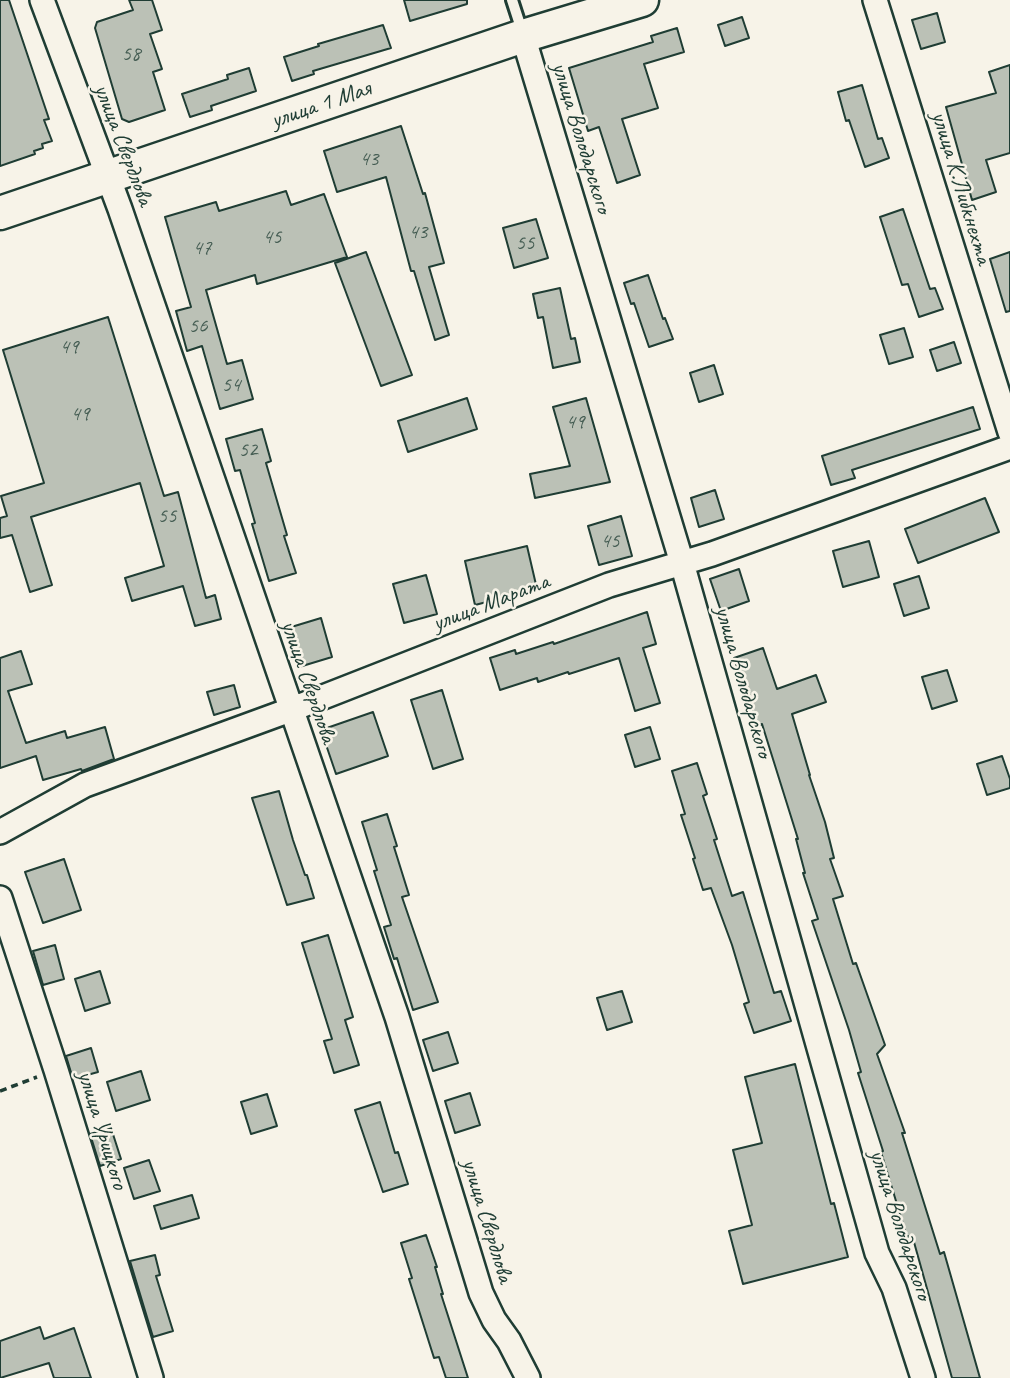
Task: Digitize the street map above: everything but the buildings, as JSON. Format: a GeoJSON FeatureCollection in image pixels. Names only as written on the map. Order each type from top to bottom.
{"type":"FeatureCollection","features":[{"type":"Feature","properties":{"kind":"main road","name":"улица 1 Мая"},"geometry":{"type":"LineString","coordinates":[[0,213],[523,36],[642,0]]}},
{"type":"Feature","properties":{"kind":"street","name":"улица Свердлова"},"geometry":{"type":"LineString","coordinates":[[41,0],[108,178],[397,1017],[481,1293],[494,1321],[509,1341],[528,1378]]}},
{"type":"Feature","properties":{"kind":"street","name":"улица К.Либкнехта"},"geometry":{"type":"LineString","coordinates":[[875,0],[1010,432]]}},
{"type":"Feature","properties":{"kind":"street","name":"улица Володарского"},"geometry":{"type":"LineString","coordinates":[[523,36],[682,563],[877,1253],[894,1288],[923,1378]]}},
{"type":"Feature","properties":{"kind":"street","name":"улица Марата"},"geometry":{"type":"LineString","coordinates":[[0,832],[85,785],[290,710],[609,585],[682,563],[1010,447]]}},
{"type":"Feature","properties":{"kind":"street","name":"улица Урицкого"},"geometry":{"type":"LineString","coordinates":[[0,898],[151,1378]]}},
{"type":"Feature","properties":{"kind":"lane","name":"улица Володарского"},"geometry":{"type":"LineString","coordinates":[[512,0],[523,36]]}},
{"type":"Feature","properties":{"kind":"path"},"geometry":{"type":"LineString","coordinates":[[0,1091],[56,1070]]}}]}
